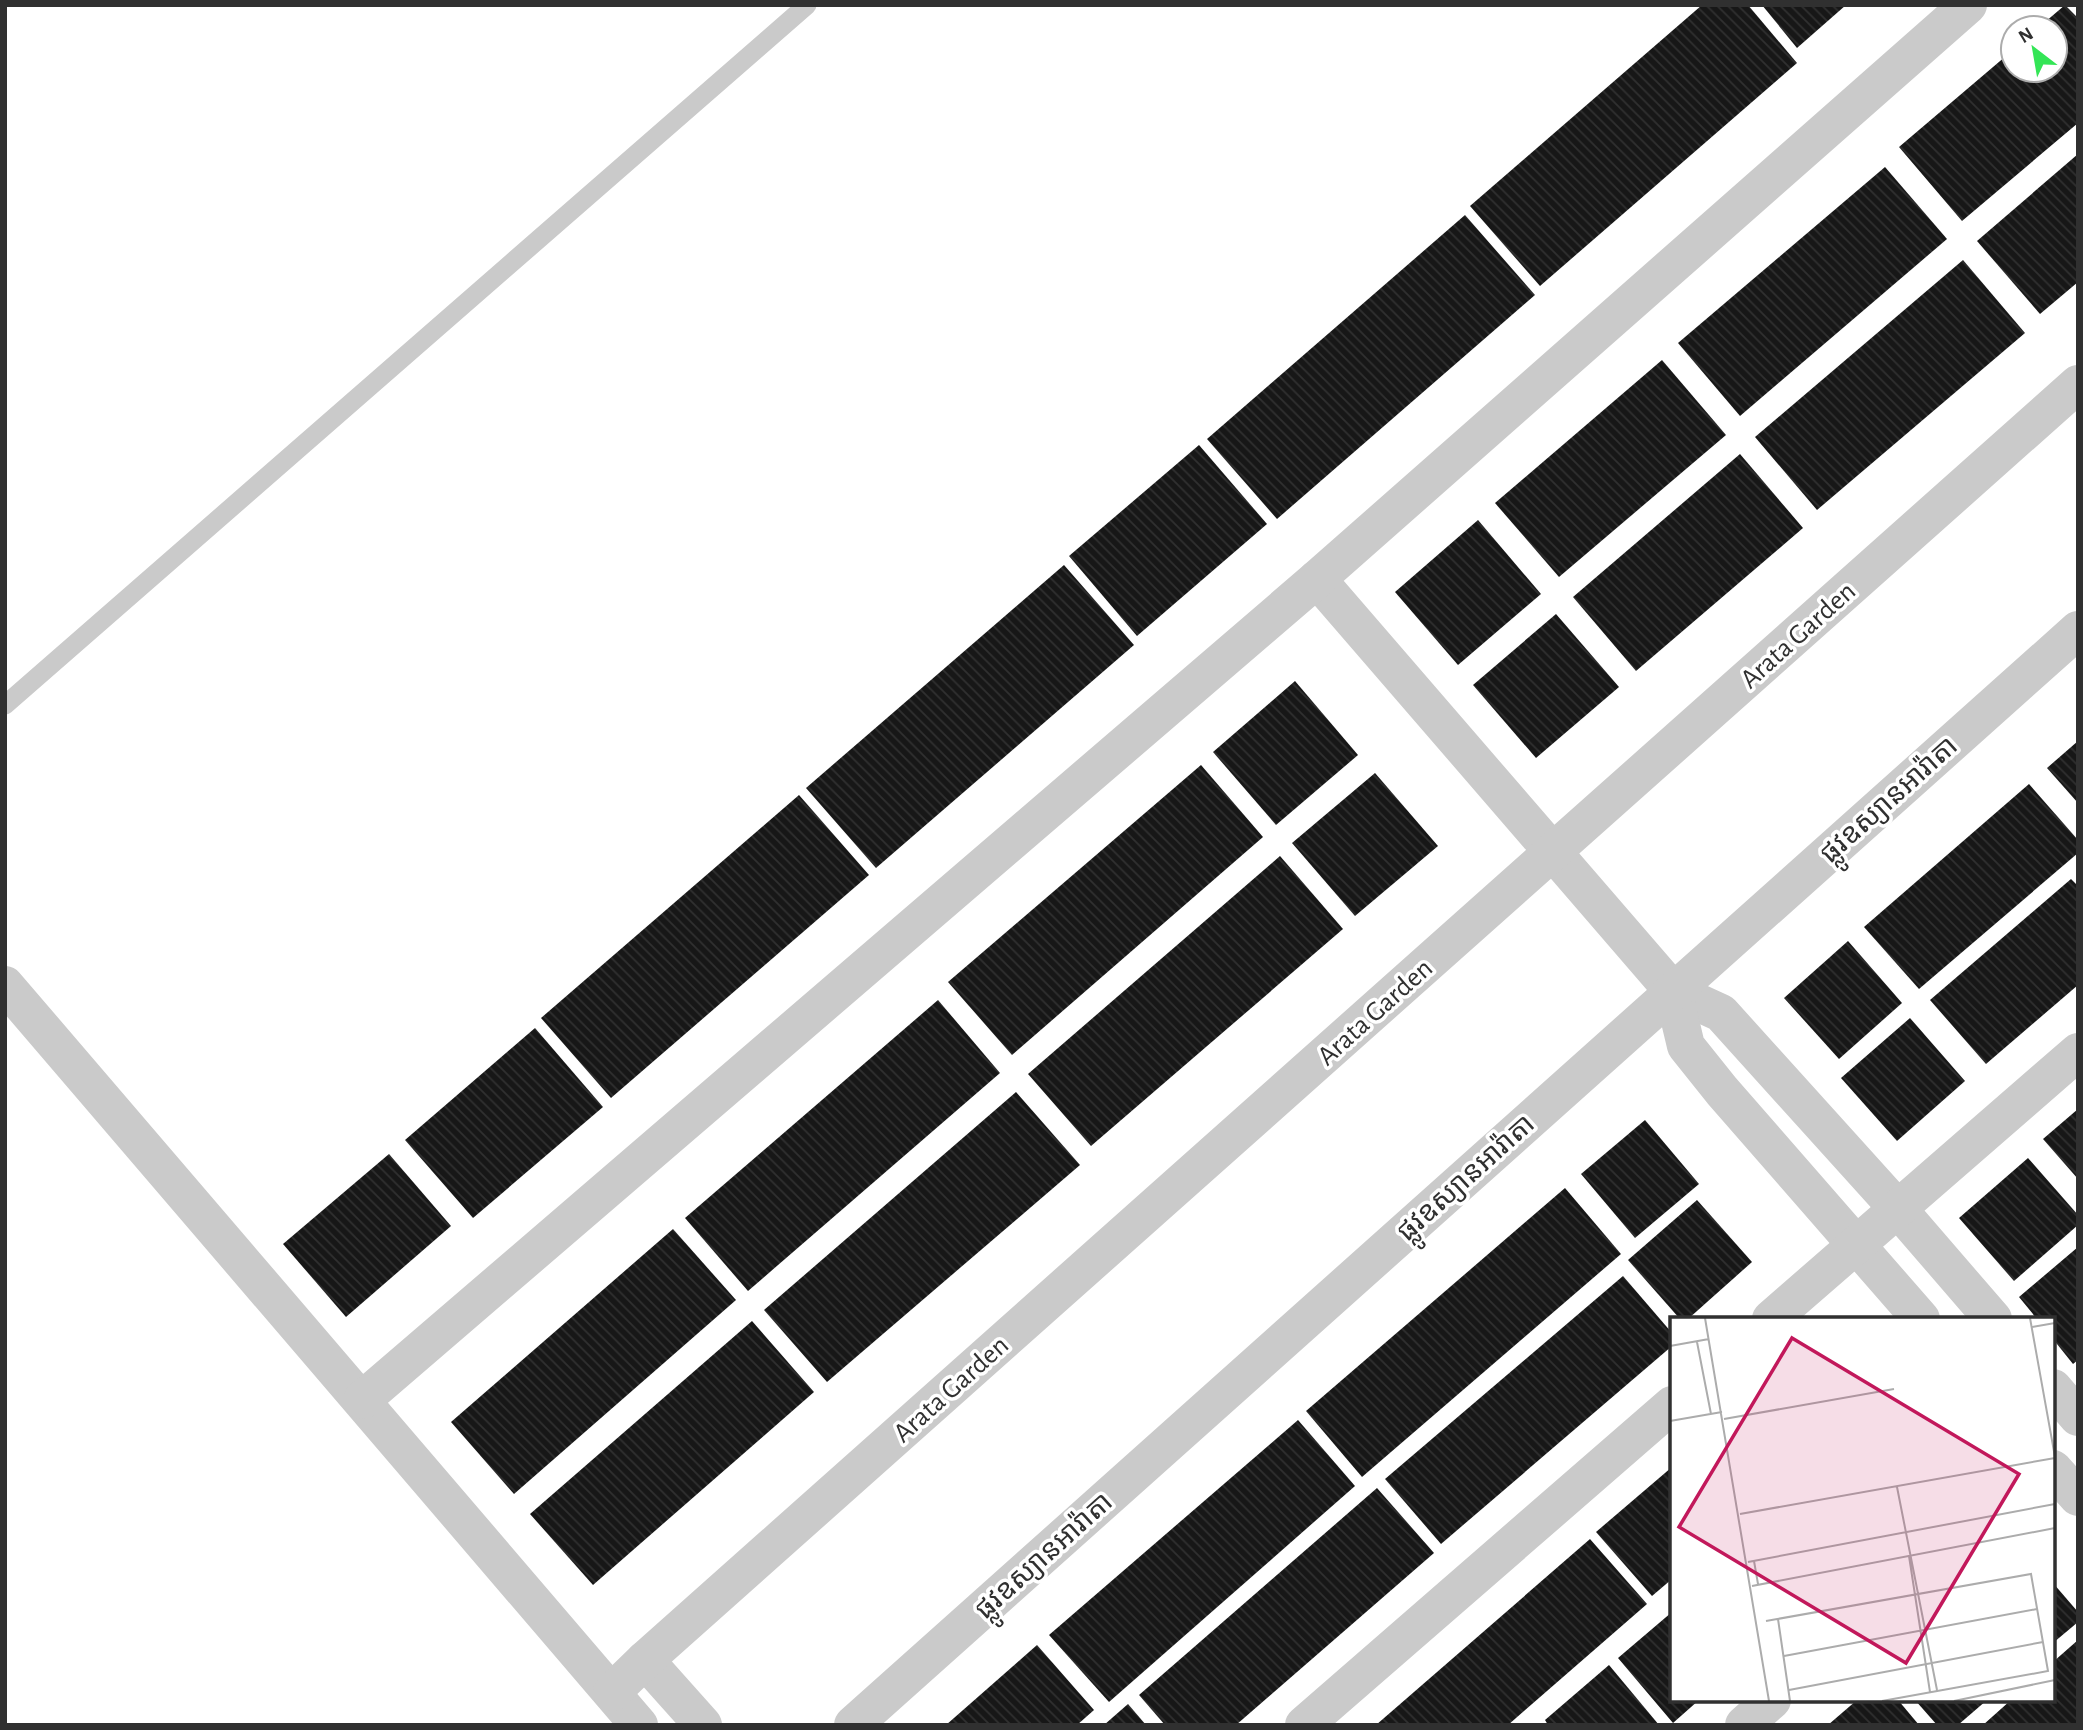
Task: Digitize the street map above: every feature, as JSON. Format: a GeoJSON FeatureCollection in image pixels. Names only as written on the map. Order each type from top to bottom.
{"type":"FeatureCollection","features":[{"type":"Feature","properties":{"kind":"street"},"geometry":{"type":"LineString","coordinates":[[362,1400],[1317,579],[1968,5]]}},
{"type":"Feature","properties":{"kind":"street","name":"Arata Garden"},"geometry":{"type":"LineString","coordinates":[[612,1692],[657,1649],[2078,384]]}},
{"type":"Feature","properties":{"kind":"street"},"geometry":{"type":"LineString","coordinates":[[1317,579],[1673,991],[1721,1013],[1991,1317]]}},
{"type":"Feature","properties":{"kind":"street","name":"ផ្លូវឧស្យានអារ៉ាតា"},"geometry":{"type":"LineString","coordinates":[[853,1725],[2078,630]]}},
{"type":"Feature","properties":{"kind":"street"},"geometry":{"type":"LineString","coordinates":[[5,985],[639,1725]]}},
{"type":"Feature","properties":{"kind":"street"},"geometry":{"type":"LineString","coordinates":[[1673,991],[1686,1046],[1919,1317]]}},
{"type":"Feature","properties":{"kind":"street"},"geometry":{"type":"LineString","coordinates":[[1773,1317],[2078,1052]]}},
{"type":"Feature","properties":{"kind":"street"},"geometry":{"type":"LineString","coordinates":[[2055,1390],[2078,1417]]}},
{"type":"Feature","properties":{"kind":"street"},"geometry":{"type":"LineString","coordinates":[[1304,1725],[1670,1407]]}},
{"type":"Feature","properties":{"kind":"street"},"geometry":{"type":"LineString","coordinates":[[2055,1448],[2078,1428]]}},
{"type":"Feature","properties":{"kind":"street"},"geometry":{"type":"LineString","coordinates":[[2055,1471],[2078,1497]]}},
{"type":"Feature","properties":{"kind":"street"},"geometry":{"type":"LineString","coordinates":[[657,1649],[703,1725]]}},
{"type":"Feature","properties":{"kind":"street"},"geometry":{"type":"LineString","coordinates":[[1744,1725],[1770,1702]]}},
{"type":"Feature","properties":{"kind":"lane"},"geometry":{"type":"LineString","coordinates":[[5,705],[807,5]]}},
{"type":"Feature","properties":{"kind":"building"},"geometry":{"type":"Polygon","coordinates":[[[1702,5],[1748,5],[1797,63],[1540,286],[1470,206],[1702,5]]]}},
{"type":"Feature","properties":{"kind":"building"},"geometry":{"type":"Polygon","coordinates":[[[1762,5],[1846,5],[1797,48],[1762,5]]]}},
{"type":"Feature","properties":{"kind":"building"},"geometry":{"type":"Polygon","coordinates":[[[2065,5],[2078,18],[2078,123],[1962,221],[1899,147],[1999,62],[1999,84],[2069,84],[2069,14],[2054,14],[2065,5]]]}},
{"type":"Feature","properties":{"kind":"building"},"geometry":{"type":"Polygon","coordinates":[[[2078,154],[2078,282],[2040,314],[1977,241],[2078,154]]]}},
{"type":"Feature","properties":{"kind":"building"},"geometry":{"type":"Polygon","coordinates":[[[1885,167],[1947,239],[1740,416],[1678,343],[1885,167]]]}},
{"type":"Feature","properties":{"kind":"building"},"geometry":{"type":"Polygon","coordinates":[[[1465,215],[1535,295],[1277,519],[1207,439],[1465,215]]]}},
{"type":"Feature","properties":{"kind":"building"},"geometry":{"type":"Polygon","coordinates":[[[1963,260],[2025,333],[1817,510],[1755,437],[1963,260]]]}},
{"type":"Feature","properties":{"kind":"building"},"geometry":{"type":"Polygon","coordinates":[[[1662,360],[1726,435],[1559,577],[1495,503],[1662,360]]]}},
{"type":"Feature","properties":{"kind":"building"},"geometry":{"type":"Polygon","coordinates":[[[1199,445],[1267,524],[1137,636],[1069,556],[1199,445]]]}},
{"type":"Feature","properties":{"kind":"building"},"geometry":{"type":"Polygon","coordinates":[[[1740,454],[1803,528],[1636,671],[1573,597],[1740,454]]]}},
{"type":"Feature","properties":{"kind":"building"},"geometry":{"type":"Polygon","coordinates":[[[1478,520],[1541,594],[1458,665],[1395,592],[1478,520]]]}},
{"type":"Feature","properties":{"kind":"building"},"geometry":{"type":"Polygon","coordinates":[[[1064,565],[1134,645],[876,868],[806,788],[1064,565]]]}},
{"type":"Feature","properties":{"kind":"building"},"geometry":{"type":"Polygon","coordinates":[[[1556,614],[1619,687],[1536,758],[1473,685],[1556,614]]]}},
{"type":"Feature","properties":{"kind":"building"},"geometry":{"type":"Polygon","coordinates":[[[1295,681],[1358,755],[1276,825],[1213,752],[1295,681]]]}},
{"type":"Feature","properties":{"kind":"building"},"geometry":{"type":"Polygon","coordinates":[[[2078,741],[2078,803],[2047,768],[2078,741]]]}},
{"type":"Feature","properties":{"kind":"building"},"geometry":{"type":"Polygon","coordinates":[[[1201,765],[1263,837],[1012,1055],[948,982],[1201,765]]]}},
{"type":"Feature","properties":{"kind":"building"},"geometry":{"type":"Polygon","coordinates":[[[1375,773],[1438,846],[1355,916],[1292,843],[1375,773]]]}},
{"type":"Feature","properties":{"kind":"building"},"geometry":{"type":"Polygon","coordinates":[[[2029,784],[2078,840],[2078,853],[1919,989],[1864,927],[2029,784]]]}},
{"type":"Feature","properties":{"kind":"building"},"geometry":{"type":"Polygon","coordinates":[[[799,795],[869,875],[611,1098],[541,1018],[799,795]]]}},
{"type":"Feature","properties":{"kind":"building"},"geometry":{"type":"Polygon","coordinates":[[[1280,856],[1343,929],[1091,1146],[1028,1074],[1280,856]]]}},
{"type":"Feature","properties":{"kind":"building"},"geometry":{"type":"Polygon","coordinates":[[[2071,879],[2078,886],[2078,985],[1986,1064],[1930,1000],[2071,879]]]}},
{"type":"Feature","properties":{"kind":"building"},"geometry":{"type":"Polygon","coordinates":[[[1848,941],[1902,1003],[1839,1059],[1784,998],[1848,941]]]}},
{"type":"Feature","properties":{"kind":"building"},"geometry":{"type":"Polygon","coordinates":[[[938,1000],[1000,1073],[748,1291],[685,1218],[938,1000]]]}},
{"type":"Feature","properties":{"kind":"building"},"geometry":{"type":"Polygon","coordinates":[[[1910,1018],[1965,1081],[1897,1141],[1841,1078],[1910,1018]]]}},
{"type":"Feature","properties":{"kind":"building"},"geometry":{"type":"Polygon","coordinates":[[[535,1028],[603,1107],[473,1218],[405,1140],[535,1028]]]}},
{"type":"Feature","properties":{"kind":"building"},"geometry":{"type":"Polygon","coordinates":[[[1016,1092],[1080,1165],[827,1382],[764,1310],[1016,1092]]]}},
{"type":"Feature","properties":{"kind":"building"},"geometry":{"type":"Polygon","coordinates":[[[2078,1109],[2078,1179],[2043,1139],[2078,1109]]]}},
{"type":"Feature","properties":{"kind":"building"},"geometry":{"type":"Polygon","coordinates":[[[1645,1120],[1699,1184],[1635,1238],[1581,1174],[1645,1120]]]}},
{"type":"Feature","properties":{"kind":"building"},"geometry":{"type":"Polygon","coordinates":[[[389,1154],[451,1226],[346,1317],[283,1244],[389,1154]]]}},
{"type":"Feature","properties":{"kind":"building"},"geometry":{"type":"Polygon","coordinates":[[[2028,1158],[2078,1215],[2078,1225],[2014,1281],[1959,1218],[2028,1158]]]}},
{"type":"Feature","properties":{"kind":"building"},"geometry":{"type":"Polygon","coordinates":[[[1565,1188],[1621,1254],[1362,1477],[1306,1411],[1565,1188]]]}},
{"type":"Feature","properties":{"kind":"building"},"geometry":{"type":"Polygon","coordinates":[[[1697,1200],[1752,1262],[1690,1317],[1678,1317],[1628,1260],[1697,1200]]]}},
{"type":"Feature","properties":{"kind":"building"},"geometry":{"type":"Polygon","coordinates":[[[673,1229],[736,1300],[514,1494],[451,1422],[673,1229]]]}},
{"type":"Feature","properties":{"kind":"building"},"geometry":{"type":"Polygon","coordinates":[[[2078,1247],[2078,1360],[2073,1364],[2055,1342],[2055,1317],[2035,1317],[2019,1297],[2078,1247]]]}},
{"type":"Feature","properties":{"kind":"building"},"geometry":{"type":"Polygon","coordinates":[[[1623,1276],[1670,1331],[1670,1348],[1441,1544],[1385,1479],[1623,1276]]]}},
{"type":"Feature","properties":{"kind":"building"},"geometry":{"type":"Polygon","coordinates":[[[752,1321],[814,1392],[593,1585],[530,1514],[752,1321]]]}},
{"type":"Feature","properties":{"kind":"building"},"geometry":{"type":"Polygon","coordinates":[[[1298,1420],[1355,1486],[1109,1702],[1049,1635],[1298,1420]]]}},
{"type":"Feature","properties":{"kind":"building"},"geometry":{"type":"Polygon","coordinates":[[[1670,1469],[1670,1581],[1652,1596],[1596,1532],[1670,1469]]]}},
{"type":"Feature","properties":{"kind":"building"},"geometry":{"type":"Polygon","coordinates":[[[1377,1488],[1434,1553],[1236,1725],[1165,1725],[1139,1695],[1377,1488]]]}},
{"type":"Feature","properties":{"kind":"building"},"geometry":{"type":"Polygon","coordinates":[[[1590,1539],[1647,1604],[1508,1725],[1376,1725],[1590,1539]]]}},
{"type":"Feature","properties":{"kind":"building"},"geometry":{"type":"Polygon","coordinates":[[[2055,1585],[2078,1612],[2078,1622],[2055,1641],[2055,1585]]]}},
{"type":"Feature","properties":{"kind":"building"},"geometry":{"type":"Polygon","coordinates":[[[1670,1614],[1670,1702],[1697,1702],[1673,1723],[1618,1658],[1670,1614]]]}},
{"type":"Feature","properties":{"kind":"building"},"geometry":{"type":"Polygon","coordinates":[[[2078,1640],[2078,1725],[1983,1725],[2009,1702],[2055,1702],[2055,1660],[2078,1640]]]}},
{"type":"Feature","properties":{"kind":"building"},"geometry":{"type":"Polygon","coordinates":[[[1037,1645],[1094,1710],[1077,1725],[946,1725],[1037,1645]]]}},
{"type":"Feature","properties":{"kind":"building"},"geometry":{"type":"Polygon","coordinates":[[[1609,1665],[1659,1725],[1548,1725],[1545,1720],[1609,1665]]]}},
{"type":"Feature","properties":{"kind":"building"},"geometry":{"type":"Polygon","coordinates":[[[1855,1702],[1900,1702],[1919,1725],[1828,1725],[1855,1702]]]}},
{"type":"Feature","properties":{"kind":"building"},"geometry":{"type":"Polygon","coordinates":[[[1917,1702],[1985,1702],[1958,1725],[1937,1725],[1917,1702]]]}},
{"type":"Feature","properties":{"kind":"building"},"geometry":{"type":"Polygon","coordinates":[[[1128,1704],[1146,1725],[1104,1725],[1128,1704]]]}}]}
